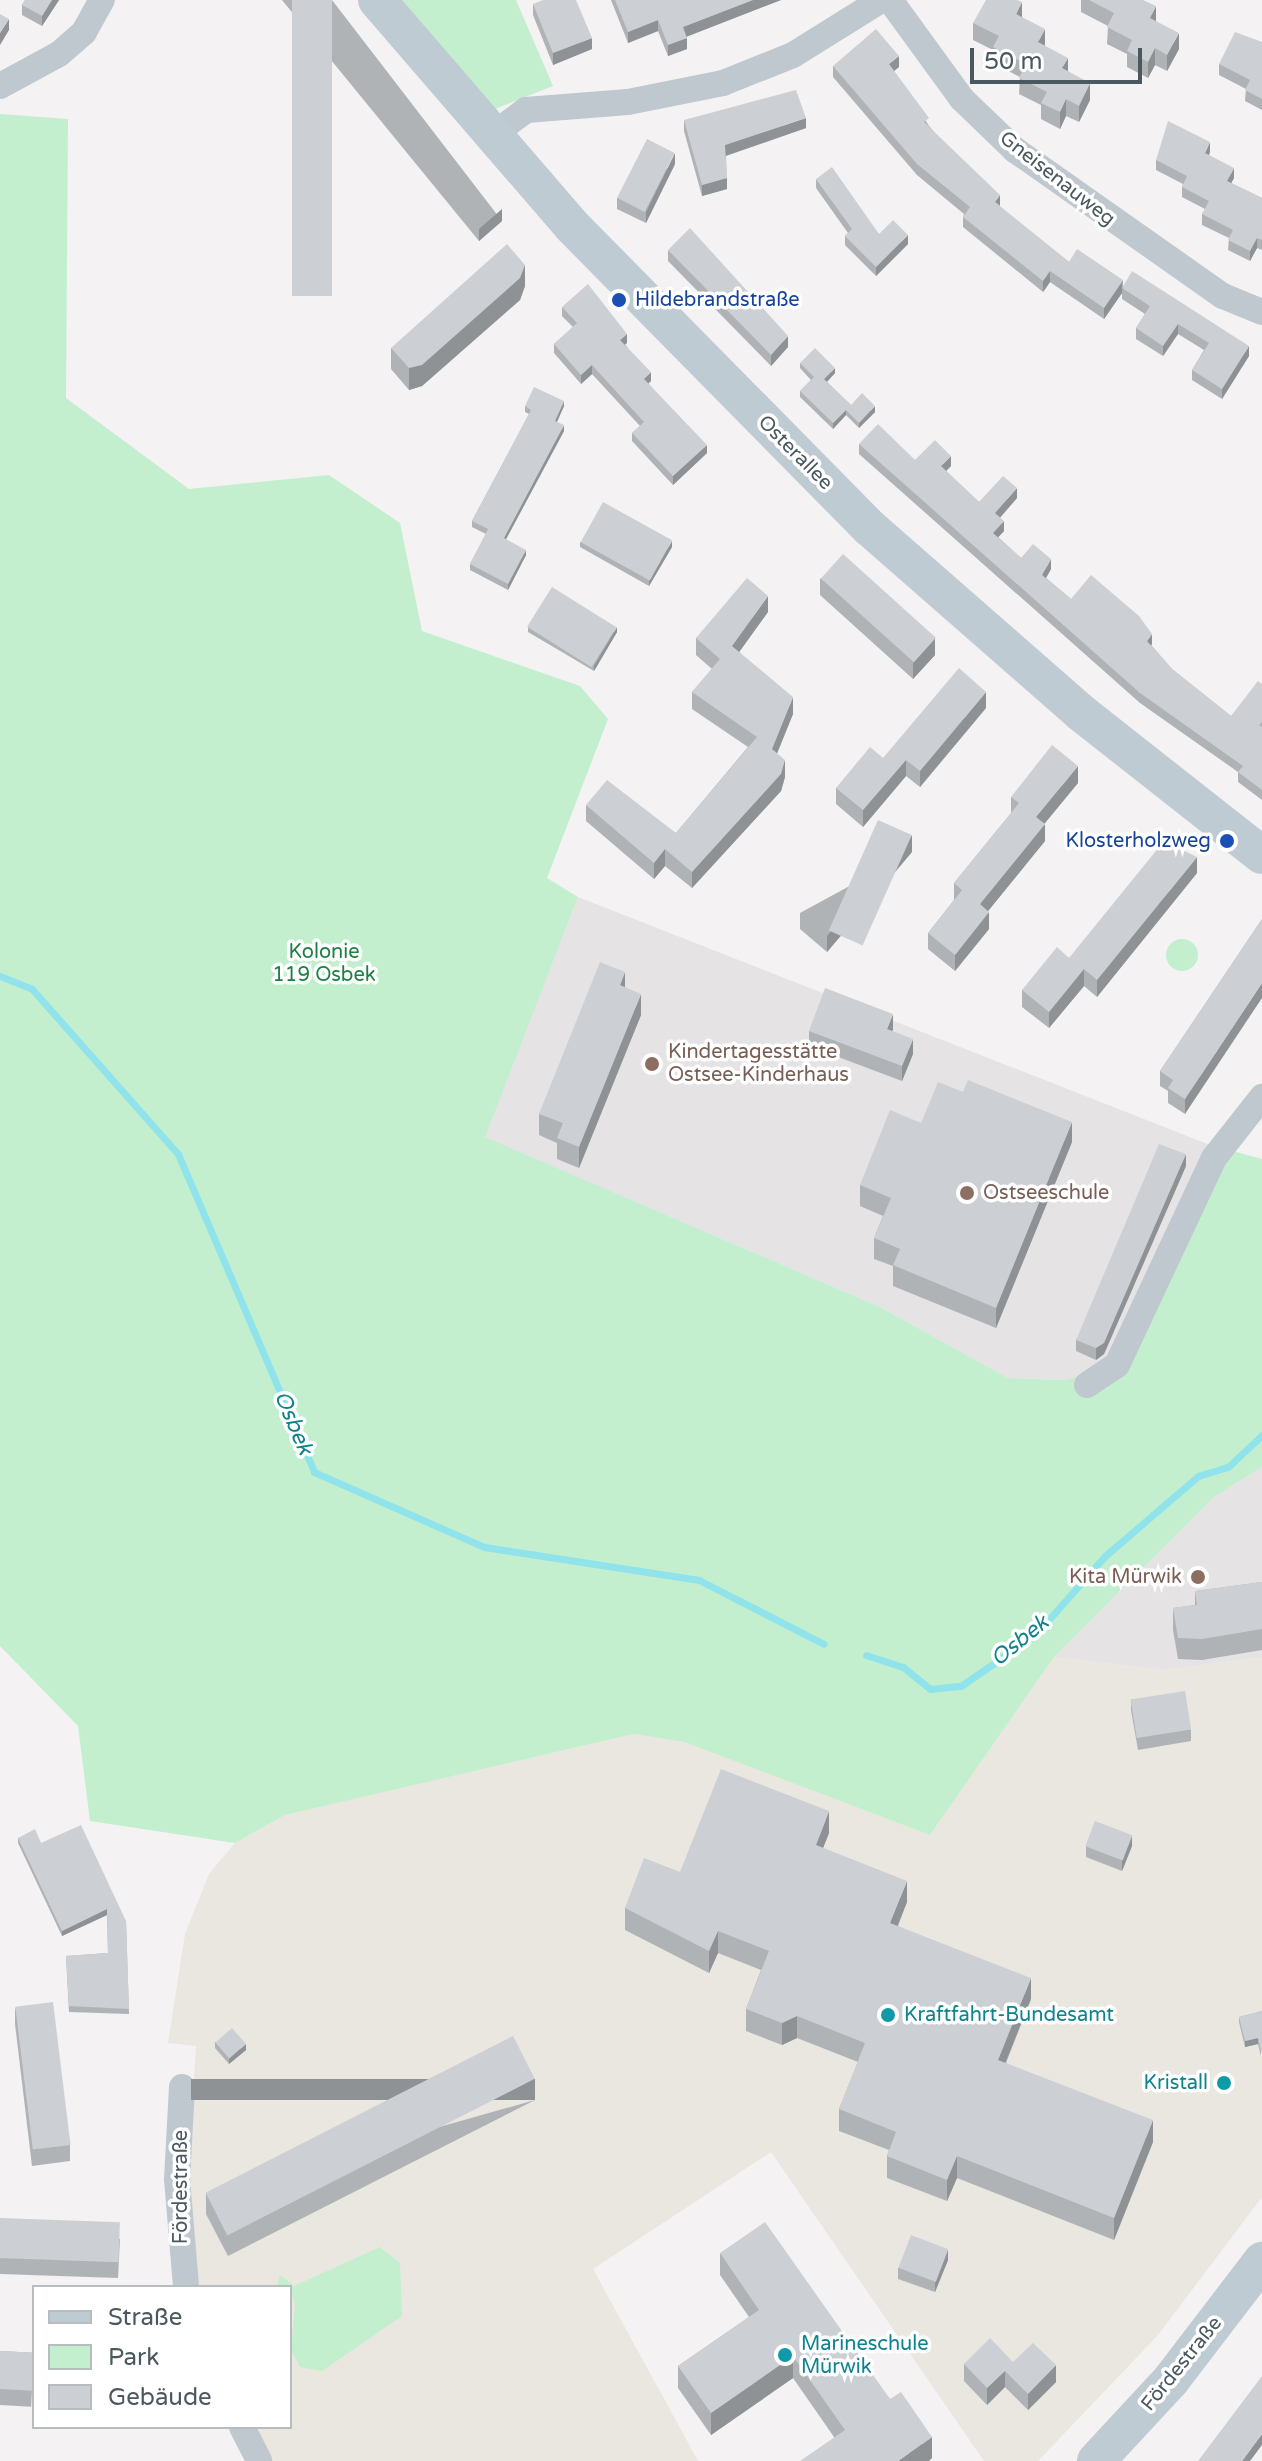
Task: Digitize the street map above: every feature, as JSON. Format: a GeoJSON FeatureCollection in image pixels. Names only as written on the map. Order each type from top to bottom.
{"type":"FeatureCollection","features":[{"type":"Feature","properties":{"kind":"street"},"geometry":{"type":"LineString","coordinates":[[0,86],[59,54],[84,32],[102,0]]}},
{"type":"Feature","properties":{"kind":"street","name":"Osterallee"},"geometry":{"type":"LineString","coordinates":[[377,0],[490,137],[870,528],[1080,712],[1262,855]]}},
{"type":"Feature","properties":{"kind":"street"},"geometry":{"type":"LineString","coordinates":[[490,137],[526,110],[628,102],[723,83],[793,55],[881,0]]}},
{"type":"Feature","properties":{"kind":"street","name":"Gneisenauweg"},"geometry":{"type":"LineString","coordinates":[[890,0],[962,99],[1015,150],[1223,296],[1262,312]]}},
{"type":"Feature","properties":{"kind":"street"},"geometry":{"type":"LineString","coordinates":[[1087,1385],[1117,1365],[1214,1158],[1262,1097]]}},
{"type":"Feature","properties":{"kind":"street","name":"Fördestraße"},"geometry":{"type":"LineString","coordinates":[[182,2087],[177,2179],[186,2285]]}},
{"type":"Feature","properties":{"kind":"street","name":"Fördestraße"},"geometry":{"type":"LineString","coordinates":[[1096,2461],[1171,2380],[1262,2261]]}},
{"type":"Feature","properties":{"kind":"street"},"geometry":{"type":"LineString","coordinates":[[243,2429],[259,2461]]}},
{"type":"Feature","properties":{"kind":"shaded area","name":"Ostseeschule"},"geometry":{"type":"Polygon","coordinates":[[[578,897],[1210,1145],[1104,1371],[1065,1380],[1008,1378],[878,1306],[484,1137],[578,897]]]}},
{"type":"Feature","properties":{"kind":"shaded area","name":"Kita Mürwik"},"geometry":{"type":"Polygon","coordinates":[[[1262,1467],[1262,1657],[1165,1670],[1054,1657],[1214,1497],[1262,1467]]]}},
{"type":"Feature","properties":{"kind":"shaded area"},"geometry":{"type":"Polygon","coordinates":[[[1054,1657],[1165,1670],[1262,1657],[1262,2197],[1158,2335],[1038,2461],[984,2461],[771,2152],[593,2269],[698,2461],[269,2461],[254,2429],[292,2429],[292,2285],[199,2285],[187,2204],[196,2046],[168,2043],[185,1934],[209,1874],[235,1843],[285,1815],[634,1734],[684,1742],[930,1835],[1054,1657]]]}},
{"type":"Feature","properties":{"kind":"green space"},"geometry":{"type":"Polygon","coordinates":[[[402,0],[516,0],[553,86],[490,111],[402,0]]]}},
{"type":"Feature","properties":{"kind":"green space","name":"Kolonie 119 Osbek"},"geometry":{"type":"Polygon","coordinates":[[[0,114],[68,119],[66,398],[189,489],[329,475],[400,523],[422,631],[580,686],[608,719],[547,878],[578,897],[485,1137],[878,1306],[1008,1378],[1065,1380],[1104,1370],[1210,1145],[1262,1159],[1262,1467],[1214,1497],[1054,1657],[930,1835],[684,1742],[634,1734],[285,1815],[235,1843],[90,1821],[78,1726],[0,1646],[0,114]]]}},
{"type":"Feature","properties":{"kind":"green space"},"geometry":{"type":"Polygon","coordinates":[[[1182,939],[1193,944],[1198,955],[1193,966],[1182,971],[1171,966],[1166,955],[1171,944],[1182,939]]]}},
{"type":"Feature","properties":{"kind":"green space"},"geometry":{"type":"Polygon","coordinates":[[[380,2247],[400,2263],[402,2316],[322,2371],[300,2367],[292,2352],[295,2305],[292,2285],[278,2285],[280,2275],[294,2286],[380,2247]]]}},
{"type":"Feature","properties":{"kind":"building"},"geometry":{"type":"Polygon","coordinates":[[[25,0],[52,0],[42,16],[22,5],[25,0]]]}},
{"type":"Feature","properties":{"kind":"building"},"geometry":{"type":"Polygon","coordinates":[[[292,0],[332,0],[332,296],[292,296],[292,0]]]}},
{"type":"Feature","properties":{"kind":"building"},"geometry":{"type":"Polygon","coordinates":[[[543,0],[576,0],[592,38],[553,53],[533,4],[543,0]]]}},
{"type":"Feature","properties":{"kind":"building"},"geometry":{"type":"Polygon","coordinates":[[[615,0],[753,0],[683,27],[687,38],[668,45],[658,20],[628,32],[615,0]]]}},
{"type":"Feature","properties":{"kind":"building"},"geometry":{"type":"Polygon","coordinates":[[[986,0],[1022,2],[1016,14],[1045,29],[1038,42],[1068,58],[1062,68],[1090,83],[1079,106],[1066,99],[1060,112],[1041,103],[1047,92],[1019,78],[1026,64],[993,47],[999,36],[973,23],[986,0]]]}},
{"type":"Feature","properties":{"kind":"building"},"geometry":{"type":"Polygon","coordinates":[[[1089,0],[1143,0],[1156,6],[1150,18],[1179,33],[1167,55],[1155,48],[1148,62],[1127,51],[1132,40],[1107,27],[1114,13],[1089,0]]]}},
{"type":"Feature","properties":{"kind":"building"},"geometry":{"type":"Polygon","coordinates":[[[0,14],[9,19],[0,33],[0,14]]]}},
{"type":"Feature","properties":{"kind":"building"},"geometry":{"type":"Polygon","coordinates":[[[876,29],[899,56],[889,64],[929,118],[924,122],[1000,195],[995,202],[1069,262],[1077,249],[1123,280],[1104,308],[1050,271],[1043,281],[963,217],[970,207],[917,164],[833,66],[876,29]]]}},
{"type":"Feature","properties":{"kind":"building"},"geometry":{"type":"Polygon","coordinates":[[[1235,32],[1262,42],[1262,99],[1245,90],[1250,80],[1219,64],[1235,32]]]}},
{"type":"Feature","properties":{"kind":"building"},"geometry":{"type":"Polygon","coordinates":[[[796,90],[806,118],[725,145],[727,178],[702,185],[684,120],[796,90]]]}},
{"type":"Feature","properties":{"kind":"building"},"geometry":{"type":"Polygon","coordinates":[[[1168,121],[1210,142],[1205,153],[1234,168],[1227,181],[1262,198],[1262,240],[1257,238],[1250,251],[1228,240],[1233,230],[1202,214],[1209,201],[1182,187],[1187,176],[1156,160],[1168,121]]]}},
{"type":"Feature","properties":{"kind":"building"},"geometry":{"type":"Polygon","coordinates":[[[647,139],[675,153],[645,212],[617,198],[647,139]]]}},
{"type":"Feature","properties":{"kind":"building"},"geometry":{"type":"Polygon","coordinates":[[[832,167],[879,234],[893,220],[908,235],[876,267],[845,236],[852,229],[816,179],[832,167]]]}},
{"type":"Feature","properties":{"kind":"building"},"geometry":{"type":"Polygon","coordinates":[[[690,228],[788,336],[771,355],[668,250],[690,228]]]}},
{"type":"Feature","properties":{"kind":"building"},"geometry":{"type":"Polygon","coordinates":[[[507,244],[525,265],[520,278],[422,365],[409,368],[391,348],[507,244]]]}},
{"type":"Feature","properties":{"kind":"building"},"geometry":{"type":"Polygon","coordinates":[[[1132,271],[1249,346],[1222,389],[1192,370],[1209,343],[1178,324],[1163,346],[1136,328],[1150,306],[1122,288],[1132,271]]]}},
{"type":"Feature","properties":{"kind":"building"},"geometry":{"type":"Polygon","coordinates":[[[588,284],[627,334],[620,340],[651,372],[644,379],[707,445],[673,476],[632,433],[644,422],[592,365],[581,375],[554,344],[577,323],[562,307],[588,284]]]}},
{"type":"Feature","properties":{"kind":"building"},"geometry":{"type":"Polygon","coordinates":[[[815,348],[835,368],[824,379],[851,405],[862,393],[875,406],[859,423],[846,410],[833,423],[800,391],[814,377],[800,363],[815,348]]]}},
{"type":"Feature","properties":{"kind":"building"},"geometry":{"type":"Polygon","coordinates":[[[534,387],[564,401],[555,421],[564,425],[504,538],[526,550],[508,584],[470,564],[488,529],[472,521],[531,410],[525,406],[534,387]]]}},
{"type":"Feature","properties":{"kind":"building"},"geometry":{"type":"Polygon","coordinates":[[[878,424],[915,460],[935,440],[951,456],[941,466],[979,502],[1003,476],[1017,488],[995,513],[1004,521],[993,533],[1021,558],[1033,544],[1051,559],[1042,575],[1071,599],[1091,575],[1139,616],[1152,634],[1147,641],[1172,669],[1231,716],[1258,681],[1262,684],[1262,722],[1259,725],[1262,727],[1262,790],[1238,772],[1243,766],[1140,693],[859,444],[878,424]]]}},
{"type":"Feature","properties":{"kind":"building"},"geometry":{"type":"Polygon","coordinates":[[[603,502],[672,540],[650,581],[581,542],[603,502]]]}},
{"type":"Feature","properties":{"kind":"building"},"geometry":{"type":"Polygon","coordinates":[[[843,554],[936,638],[914,662],[821,579],[843,554]]]}},
{"type":"Feature","properties":{"kind":"building"},"geometry":{"type":"Polygon","coordinates":[[[747,578],[768,596],[732,646],[793,697],[772,749],[785,760],[781,774],[692,872],[665,849],[654,863],[586,805],[607,780],[676,833],[757,737],[692,692],[720,659],[696,638],[747,578]]]}},
{"type":"Feature","properties":{"kind":"building"},"geometry":{"type":"Polygon","coordinates":[[[552,587],[616,627],[592,667],[527,627],[552,587]]]}},
{"type":"Feature","properties":{"kind":"building"},"geometry":{"type":"Polygon","coordinates":[[[959,668],[986,692],[920,771],[906,760],[863,810],[836,788],[870,747],[883,758],[959,668]]]}},
{"type":"Feature","properties":{"kind":"building"},"geometry":{"type":"Polygon","coordinates":[[[1052,745],[1078,766],[1036,817],[1045,824],[980,904],[989,912],[955,955],[928,933],[962,890],[954,883],[1019,803],[1011,797],[1052,745]]]}},
{"type":"Feature","properties":{"kind":"building"},"geometry":{"type":"Polygon","coordinates":[[[878,820],[912,835],[863,946],[829,931],[878,820]]]}},
{"type":"Feature","properties":{"kind":"building"},"geometry":{"type":"Polygon","coordinates":[[[1164,841],[1197,857],[1097,980],[1084,969],[1049,1012],[1022,990],[1057,947],[1069,958],[1164,841]]]}},
{"type":"Feature","properties":{"kind":"building"},"geometry":{"type":"Polygon","coordinates":[[[1262,919],[1262,983],[1185,1099],[1168,1088],[1173,1080],[1160,1071],[1262,919]]]}},
{"type":"Feature","properties":{"kind":"building"},"geometry":{"type":"Polygon","coordinates":[[[600,962],[625,972],[620,985],[641,994],[579,1147],[557,1138],[563,1123],[539,1114],[600,962]]]}},
{"type":"Feature","properties":{"kind":"building"},"geometry":{"type":"Polygon","coordinates":[[[825,988],[893,1014],[887,1029],[913,1039],[902,1066],[809,1031],[825,988]]]}},
{"type":"Feature","properties":{"kind":"building"},"geometry":{"type":"Polygon","coordinates":[[[968,1080],[1072,1122],[996,1308],[893,1265],[900,1249],[874,1238],[891,1198],[860,1185],[890,1110],[921,1123],[938,1082],[963,1092],[968,1080]]]}},
{"type":"Feature","properties":{"kind":"building"},"geometry":{"type":"Polygon","coordinates":[[[1159,1144],[1186,1154],[1104,1343],[1096,1348],[1076,1340],[1159,1144]]]}},
{"type":"Feature","properties":{"kind":"building"},"geometry":{"type":"Polygon","coordinates":[[[1262,1582],[1262,1629],[1202,1639],[1178,1638],[1173,1608],[1197,1605],[1195,1591],[1262,1582]]]}},
{"type":"Feature","properties":{"kind":"building"},"geometry":{"type":"Polygon","coordinates":[[[1185,1691],[1191,1730],[1137,1738],[1131,1700],[1185,1691]]]}},
{"type":"Feature","properties":{"kind":"building","name":"Kraftfahrt-Bundesamt"},"geometry":{"type":"Polygon","coordinates":[[[721,1769],[829,1811],[816,1845],[907,1881],[890,1923],[1031,1978],[998,2060],[1153,2120],[1114,2218],[957,2156],[947,2180],[887,2156],[896,2132],[839,2109],[865,2043],[797,2016],[782,2023],[746,2009],[769,1951],[718,1931],[709,1951],[625,1908],[644,1858],[680,1872],[721,1769]]]}},
{"type":"Feature","properties":{"kind":"building"},"geometry":{"type":"Polygon","coordinates":[[[1095,1821],[1132,1835],[1123,1861],[1085,1846],[1095,1821]]]}},
{"type":"Feature","properties":{"kind":"building"},"geometry":{"type":"Polygon","coordinates":[[[81,1825],[126,1921],[129,2009],[69,2006],[66,1956],[108,1953],[107,1909],[62,1931],[18,1838],[35,1829],[41,1843],[81,1825]]]}},
{"type":"Feature","properties":{"kind":"building"},"geometry":{"type":"Polygon","coordinates":[[[53,2002],[71,2145],[33,2150],[15,2007],[53,2002]]]}},
{"type":"Feature","properties":{"kind":"building"},"geometry":{"type":"Polygon","coordinates":[[[1262,2011],[1261,2051],[1258,2038],[1245,2041],[1239,2017],[1262,2011]]]}},
{"type":"Feature","properties":{"kind":"building"},"geometry":{"type":"Polygon","coordinates":[[[232,2028],[246,2044],[229,2058],[215,2042],[232,2028]]]}},
{"type":"Feature","properties":{"kind":"building"},"geometry":{"type":"Polygon","coordinates":[[[513,2036],[535,2079],[227,2235],[206,2193],[513,2036]]]}},
{"type":"Feature","properties":{"kind":"building"},"geometry":{"type":"Polygon","coordinates":[[[0,2218],[120,2222],[119,2262],[0,2258],[0,2218]]]}},
{"type":"Feature","properties":{"kind":"building","name":"Marineschule Mürwik"},"geometry":{"type":"Polygon","coordinates":[[[765,2222],[890,2399],[901,2392],[932,2437],[898,2461],[800,2461],[845,2430],[793,2356],[711,2413],[678,2366],[759,2310],[720,2253],[765,2222]]]}},
{"type":"Feature","properties":{"kind":"building"},"geometry":{"type":"Polygon","coordinates":[[[911,2235],[948,2249],[936,2282],[898,2268],[911,2235]]]}},
{"type":"Feature","properties":{"kind":"building"},"geometry":{"type":"Polygon","coordinates":[[[990,2338],[1013,2362],[1033,2343],[1056,2365],[1028,2394],[1005,2371],[987,2388],[964,2364],[990,2338]]]}},
{"type":"Feature","properties":{"kind":"building"},"geometry":{"type":"Polygon","coordinates":[[[0,2351],[32,2353],[32,2390],[0,2389],[0,2351]]]}},
{"type":"Feature","properties":{"kind":"building"},"geometry":{"type":"Polygon","coordinates":[[[1262,2376],[1262,2434],[1242,2461],[1198,2461],[1262,2376]]]}},
{"type":"Feature","properties":{"kind":"waterway","name":"Osbek"},"geometry":{"type":"LineString","coordinates":[[0,976],[32,989],[178,1154],[314,1472],[484,1547],[699,1580],[824,1644]]}},
{"type":"Feature","properties":{"kind":"waterway","name":"Osbek"},"geometry":{"type":"LineString","coordinates":[[866,1655],[903,1667],[930,1689],[961,1686],[1036,1634],[1105,1556],[1198,1476],[1228,1467],[1262,1435]]}},
{"type":"Feature","properties":{"kind":"place","name":"Hildebrandstraße"},"geometry":{"type":"Point","coordinates":[619,300]}},
{"type":"Feature","properties":{"kind":"place","name":"Klosterholzweg"},"geometry":{"type":"Point","coordinates":[1227,841]}},
{"type":"Feature","properties":{"kind":"place","name":"Kindertagesstätte Ostsee-Kinderhaus"},"geometry":{"type":"Point","coordinates":[652,1064]}},
{"type":"Feature","properties":{"kind":"place","name":"Ostseeschule"},"geometry":{"type":"Point","coordinates":[967,1193]}},
{"type":"Feature","properties":{"kind":"place","name":"Kita Mürwik"},"geometry":{"type":"Point","coordinates":[1198,1577]}},
{"type":"Feature","properties":{"kind":"place","name":"Kraftfahrt-Bundesamt"},"geometry":{"type":"Point","coordinates":[888,2015]}},
{"type":"Feature","properties":{"kind":"place","name":"Kristall"},"geometry":{"type":"Point","coordinates":[1224,2083]}},
{"type":"Feature","properties":{"kind":"place","name":"Marineschule Mürwik"},"geometry":{"type":"Point","coordinates":[785,2355]}}]}
